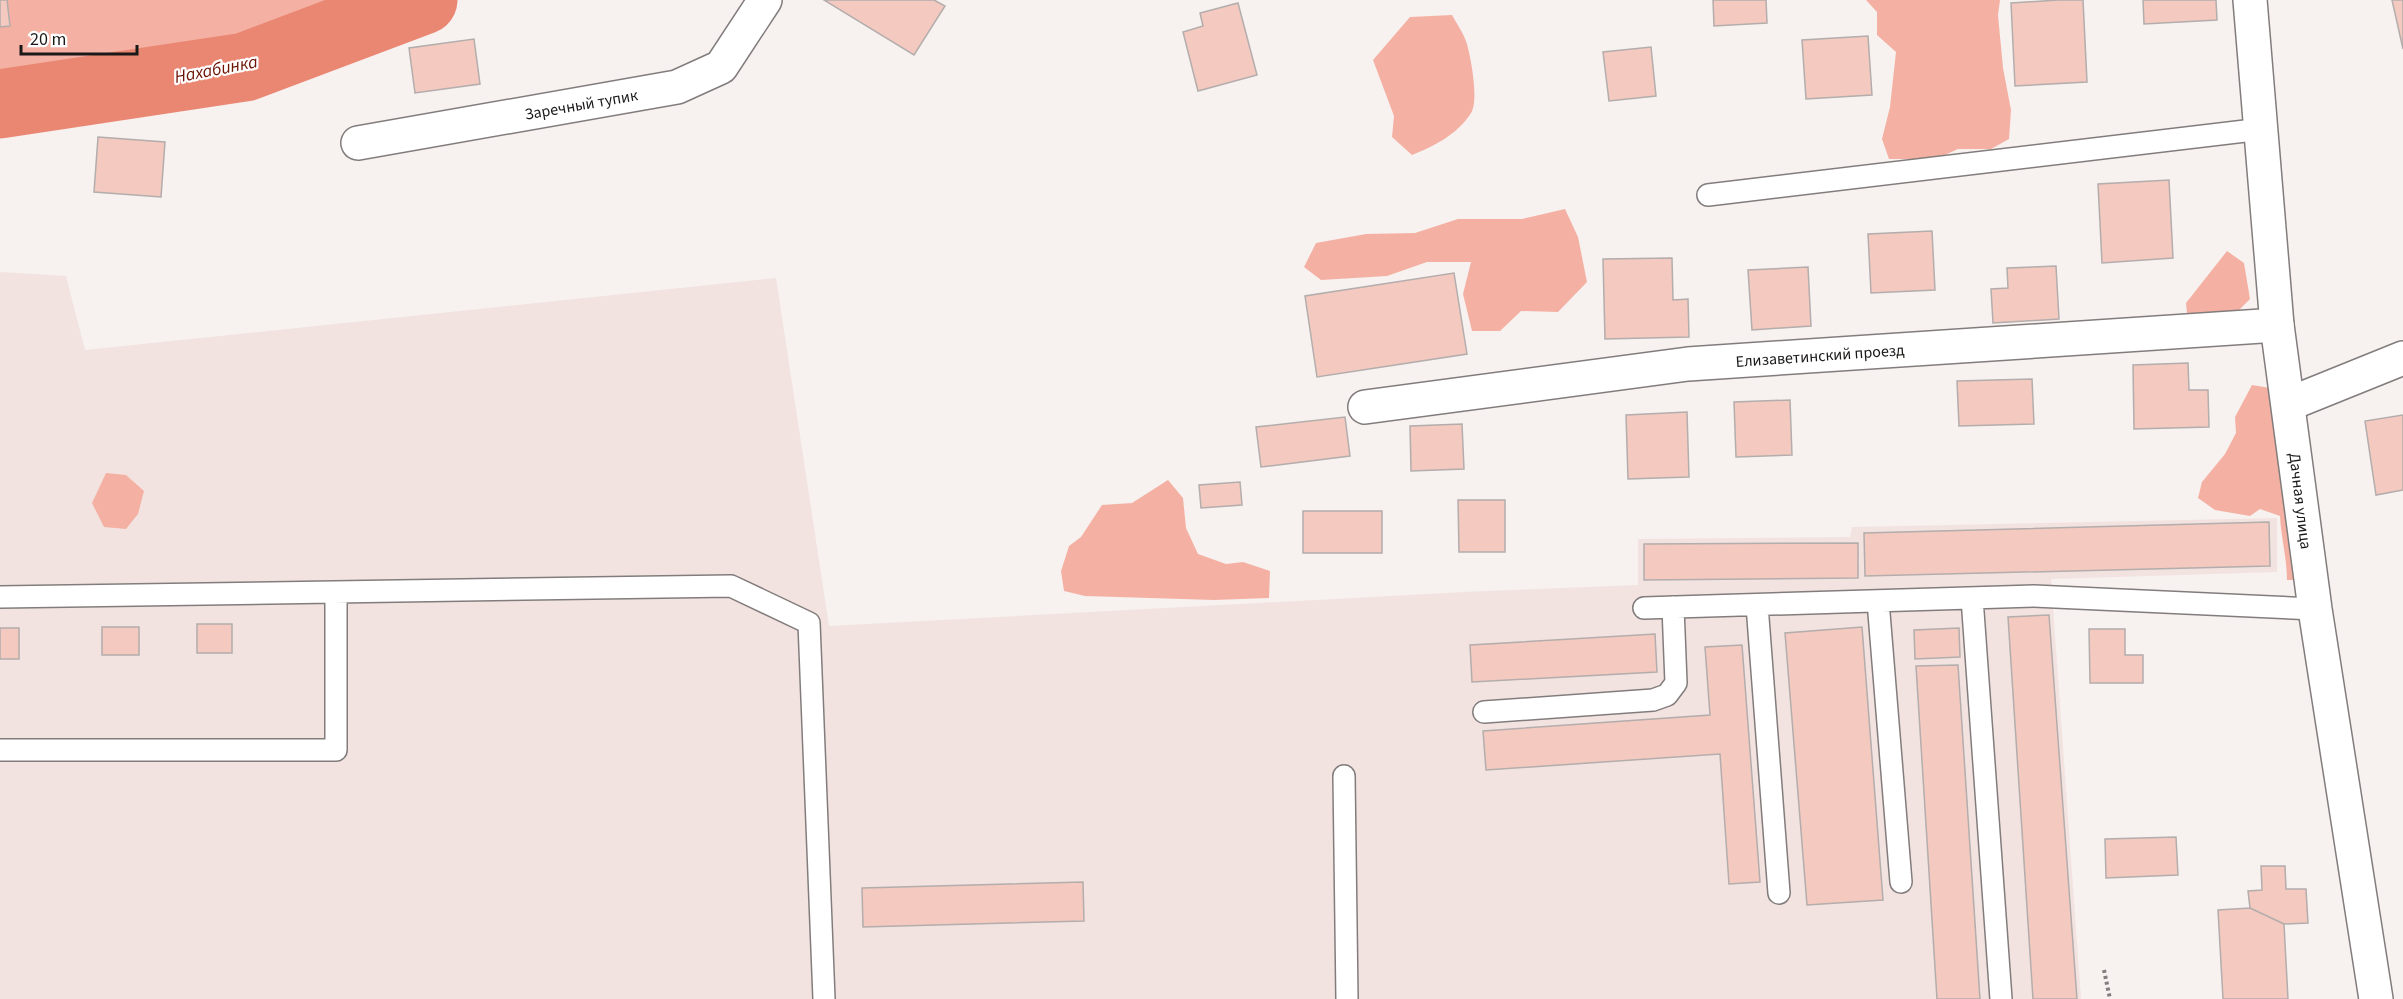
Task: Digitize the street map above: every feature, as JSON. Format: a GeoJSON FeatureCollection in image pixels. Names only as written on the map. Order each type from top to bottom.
{"type":"FeatureCollection","features":[{"type":"Feature","properties":{"kind":"street","name":"Заречный тупик"},"geometry":{"type":"LineString","coordinates":[[358,143],[677,87],[721,67],[765,0]]}},
{"type":"Feature","properties":{"kind":"street","name":"Дачная улица"},"geometry":{"type":"LineString","coordinates":[[2250,0],[2277,325],[2315,609],[2376,999]]}},
{"type":"Feature","properties":{"kind":"street","name":"Елизаветинский проезд"},"geometry":{"type":"LineString","coordinates":[[1365,407],[1688,364],[2277,325]]}},
{"type":"Feature","properties":{"kind":"street"},"geometry":{"type":"LineString","coordinates":[[2289,404],[2403,358]]}},
{"type":"Feature","properties":{"kind":"lane"},"geometry":{"type":"LineString","coordinates":[[1708,195],[2262,129]]}},
{"type":"Feature","properties":{"kind":"lane"},"geometry":{"type":"LineString","coordinates":[[0,597],[731,586],[809,622],[824,999]]}},
{"type":"Feature","properties":{"kind":"lane"},"geometry":{"type":"LineString","coordinates":[[0,750],[336,750],[336,592]]}},
{"type":"Feature","properties":{"kind":"lane"},"geometry":{"type":"LineString","coordinates":[[1644,608],[2034,596],[2315,609]]}},
{"type":"Feature","properties":{"kind":"lane"},"geometry":{"type":"LineString","coordinates":[[1972,598],[2001,999]]}},
{"type":"Feature","properties":{"kind":"lane"},"geometry":{"type":"LineString","coordinates":[[1878,601],[1901,882]]}},
{"type":"Feature","properties":{"kind":"lane"},"geometry":{"type":"LineString","coordinates":[[1757,605],[1779,893]]}},
{"type":"Feature","properties":{"kind":"lane"},"geometry":{"type":"LineString","coordinates":[[1484,712],[1653,700],[1667,695],[1676,683],[1673,607]]}},
{"type":"Feature","properties":{"kind":"lane"},"geometry":{"type":"LineString","coordinates":[[1344,776],[1347,999]]}},
{"type":"Feature","properties":{"kind":"path"},"geometry":{"type":"LineString","coordinates":[[2104,970],[2110,999]]}},
{"type":"Feature","properties":{"kind":"shaded area"},"geometry":{"type":"Polygon","coordinates":[[[0,0],[353,0],[332,9],[196,46],[0,75],[0,0]]]}},
{"type":"Feature","properties":{"kind":"shaded area"},"geometry":{"type":"Polygon","coordinates":[[[1866,0],[2000,0],[1998,15],[2003,68],[2011,110],[2009,139],[1991,149],[1958,149],[1936,159],[1889,159],[1882,139],[1890,107],[1896,52],[1877,35],[1877,12],[1866,0]]]}},
{"type":"Feature","properties":{"kind":"shaded area"},"geometry":{"type":"Polygon","coordinates":[[[1452,15],[1469,51],[1474,79],[1473,107],[1465,121],[1452,134],[1437,144],[1412,155],[1392,137],[1394,116],[1373,60],[1410,17],[1452,15]]]}},
{"type":"Feature","properties":{"kind":"shaded area"},"geometry":{"type":"Polygon","coordinates":[[[1565,209],[1578,237],[1587,282],[1558,312],[1521,311],[1500,331],[1472,331],[1463,294],[1471,262],[1427,262],[1387,276],[1321,280],[1304,267],[1316,243],[1366,234],[1415,233],[1458,219],[1522,219],[1565,209]]]}},
{"type":"Feature","properties":{"kind":"shaded area"},"geometry":{"type":"Polygon","coordinates":[[[2227,251],[2244,263],[2250,299],[2238,311],[2211,314],[2187,313],[2186,303],[2227,251]]]}},
{"type":"Feature","properties":{"kind":"shaded area"},"geometry":{"type":"Polygon","coordinates":[[[0,272],[66,276],[85,350],[776,278],[829,626],[1464,592],[1638,585],[1638,539],[1850,537],[1852,527],[2277,518],[2277,572],[2051,579],[2081,999],[0,999],[0,272]]]}},
{"type":"Feature","properties":{"kind":"shaded area"},"geometry":{"type":"Polygon","coordinates":[[[2252,385],[2270,388],[2298,580],[2287,580],[2280,516],[2260,509],[2250,516],[2215,510],[2198,498],[2202,482],[2225,454],[2236,433],[2235,417],[2252,385]]]}},
{"type":"Feature","properties":{"kind":"shaded area"},"geometry":{"type":"Polygon","coordinates":[[[106,473],[126,475],[144,491],[138,514],[126,529],[104,527],[92,503],[106,473]]]}},
{"type":"Feature","properties":{"kind":"shaded area"},"geometry":{"type":"Polygon","coordinates":[[[1168,480],[1183,498],[1186,528],[1198,554],[1226,564],[1243,562],[1270,571],[1269,598],[1214,600],[1085,596],[1064,591],[1061,571],[1069,546],[1081,537],[1102,505],[1132,503],[1168,480]]]}},
{"type":"Feature","properties":{"kind":"building"},"geometry":{"type":"Polygon","coordinates":[[[0,0],[7,0],[10,26],[0,27],[0,0]]]}},
{"type":"Feature","properties":{"kind":"building"},"geometry":{"type":"Polygon","coordinates":[[[824,0],[934,0],[945,6],[914,55],[824,0]]]}},
{"type":"Feature","properties":{"kind":"building"},"geometry":{"type":"Polygon","coordinates":[[[1713,0],[1766,0],[1767,23],[1714,26],[1713,0]]]}},
{"type":"Feature","properties":{"kind":"building"},"geometry":{"type":"Polygon","coordinates":[[[2083,0],[2087,82],[2015,86],[2011,3],[2083,0]]]}},
{"type":"Feature","properties":{"kind":"building"},"geometry":{"type":"Polygon","coordinates":[[[2143,0],[2216,0],[2217,20],[2144,24],[2143,0]]]}},
{"type":"Feature","properties":{"kind":"building"},"geometry":{"type":"Polygon","coordinates":[[[2392,0],[2403,0],[2403,49],[2392,0]]]}},
{"type":"Feature","properties":{"kind":"building"},"geometry":{"type":"Polygon","coordinates":[[[1238,3],[1257,75],[1198,91],[1183,32],[1203,26],[1200,13],[1238,3]]]}},
{"type":"Feature","properties":{"kind":"building"},"geometry":{"type":"Polygon","coordinates":[[[1868,36],[1872,95],[1806,99],[1802,40],[1868,36]]]}},
{"type":"Feature","properties":{"kind":"building"},"geometry":{"type":"Polygon","coordinates":[[[474,39],[480,84],[415,93],[409,48],[474,39]]]}},
{"type":"Feature","properties":{"kind":"building"},"geometry":{"type":"Polygon","coordinates":[[[1651,47],[1656,96],[1609,101],[1603,52],[1651,47]]]}},
{"type":"Feature","properties":{"kind":"building"},"geometry":{"type":"Polygon","coordinates":[[[98,137],[165,142],[161,197],[94,192],[98,137]]]}},
{"type":"Feature","properties":{"kind":"building"},"geometry":{"type":"Polygon","coordinates":[[[2169,180],[2173,258],[2102,263],[2098,184],[2169,180]]]}},
{"type":"Feature","properties":{"kind":"building"},"geometry":{"type":"Polygon","coordinates":[[[1932,231],[1935,290],[1871,293],[1868,234],[1932,231]]]}},
{"type":"Feature","properties":{"kind":"building"},"geometry":{"type":"Polygon","coordinates":[[[1672,258],[1673,300],[1688,299],[1689,337],[1605,339],[1603,259],[1672,258]]]}},
{"type":"Feature","properties":{"kind":"building"},"geometry":{"type":"Polygon","coordinates":[[[2056,266],[2059,319],[1993,323],[1991,289],[2008,288],[2007,268],[2056,266]]]}},
{"type":"Feature","properties":{"kind":"building"},"geometry":{"type":"Polygon","coordinates":[[[1808,267],[1811,326],[1752,330],[1748,270],[1808,267]]]}},
{"type":"Feature","properties":{"kind":"building"},"geometry":{"type":"Polygon","coordinates":[[[1454,273],[1467,354],[1317,377],[1305,296],[1454,273]]]}},
{"type":"Feature","properties":{"kind":"building"},"geometry":{"type":"Polygon","coordinates":[[[2188,363],[2189,390],[2208,390],[2209,427],[2134,429],[2133,365],[2188,363]]]}},
{"type":"Feature","properties":{"kind":"building"},"geometry":{"type":"Polygon","coordinates":[[[2032,379],[2034,424],[1959,426],[1957,381],[2032,379]]]}},
{"type":"Feature","properties":{"kind":"building"},"geometry":{"type":"Polygon","coordinates":[[[1790,400],[1792,455],[1736,457],[1734,402],[1790,400]]]}},
{"type":"Feature","properties":{"kind":"building"},"geometry":{"type":"Polygon","coordinates":[[[1687,412],[1689,477],[1628,479],[1626,415],[1687,412]]]}},
{"type":"Feature","properties":{"kind":"building"},"geometry":{"type":"Polygon","coordinates":[[[2403,415],[2403,490],[2376,495],[2365,421],[2403,415]]]}},
{"type":"Feature","properties":{"kind":"building"},"geometry":{"type":"Polygon","coordinates":[[[1345,417],[1350,456],[1261,467],[1256,427],[1345,417]]]}},
{"type":"Feature","properties":{"kind":"building"},"geometry":{"type":"Polygon","coordinates":[[[1462,424],[1464,469],[1411,471],[1410,426],[1462,424]]]}},
{"type":"Feature","properties":{"kind":"building"},"geometry":{"type":"Polygon","coordinates":[[[1240,482],[1242,505],[1201,508],[1199,485],[1240,482]]]}},
{"type":"Feature","properties":{"kind":"building"},"geometry":{"type":"Polygon","coordinates":[[[1458,500],[1505,500],[1505,552],[1459,552],[1458,500]]]}},
{"type":"Feature","properties":{"kind":"building"},"geometry":{"type":"Polygon","coordinates":[[[1303,511],[1382,511],[1382,553],[1303,553],[1303,511]]]}},
{"type":"Feature","properties":{"kind":"building"},"geometry":{"type":"Polygon","coordinates":[[[2269,522],[2270,566],[1865,576],[1864,533],[2269,522]]]}},
{"type":"Feature","properties":{"kind":"building"},"geometry":{"type":"Polygon","coordinates":[[[1858,543],[1858,578],[1644,580],[1644,544],[1858,543]]]}},
{"type":"Feature","properties":{"kind":"building"},"geometry":{"type":"Polygon","coordinates":[[[2049,615],[2077,999],[2033,999],[2008,617],[2049,615]]]}},
{"type":"Feature","properties":{"kind":"building"},"geometry":{"type":"Polygon","coordinates":[[[197,624],[232,624],[232,653],[197,653],[197,624]]]}},
{"type":"Feature","properties":{"kind":"building"},"geometry":{"type":"Polygon","coordinates":[[[102,627],[139,627],[139,655],[102,655],[102,627]]]}},
{"type":"Feature","properties":{"kind":"building"},"geometry":{"type":"Polygon","coordinates":[[[1862,627],[1883,900],[1807,905],[1785,633],[1862,627]]]}},
{"type":"Feature","properties":{"kind":"building"},"geometry":{"type":"Polygon","coordinates":[[[0,628],[19,628],[19,659],[0,659],[0,628]]]}},
{"type":"Feature","properties":{"kind":"building"},"geometry":{"type":"Polygon","coordinates":[[[1959,628],[1960,657],[1915,659],[1914,630],[1959,628]]]}},
{"type":"Feature","properties":{"kind":"building"},"geometry":{"type":"Polygon","coordinates":[[[2089,629],[2125,629],[2125,655],[2143,655],[2143,683],[2090,683],[2089,629]]]}},
{"type":"Feature","properties":{"kind":"building"},"geometry":{"type":"Polygon","coordinates":[[[1655,634],[1657,672],[1472,682],[1470,645],[1655,634]]]}},
{"type":"Feature","properties":{"kind":"building"},"geometry":{"type":"Polygon","coordinates":[[[1742,645],[1760,882],[1729,884],[1720,754],[1486,770],[1483,731],[1710,715],[1705,647],[1742,645]]]}},
{"type":"Feature","properties":{"kind":"building"},"geometry":{"type":"Polygon","coordinates":[[[1958,665],[1980,999],[1937,999],[1916,666],[1958,665]]]}},
{"type":"Feature","properties":{"kind":"building"},"geometry":{"type":"Polygon","coordinates":[[[2176,837],[2178,875],[2106,878],[2105,839],[2176,837]]]}},
{"type":"Feature","properties":{"kind":"building"},"geometry":{"type":"Polygon","coordinates":[[[2261,866],[2285,866],[2286,889],[2306,889],[2308,923],[2284,924],[2250,908],[2248,891],[2262,890],[2261,866]]]}},
{"type":"Feature","properties":{"kind":"building"},"geometry":{"type":"Polygon","coordinates":[[[1083,882],[1084,921],[863,927],[862,888],[1083,882]]]}},
{"type":"Feature","properties":{"kind":"building"},"geometry":{"type":"Polygon","coordinates":[[[2250,908],[2284,924],[2288,999],[2223,999],[2218,910],[2250,908]]]}},
{"type":"Feature","properties":{"kind":"waterway","name":"Нахабинка"},"geometry":{"type":"LineString","coordinates":[[0,104],[245,67],[423,0]]}}]}
